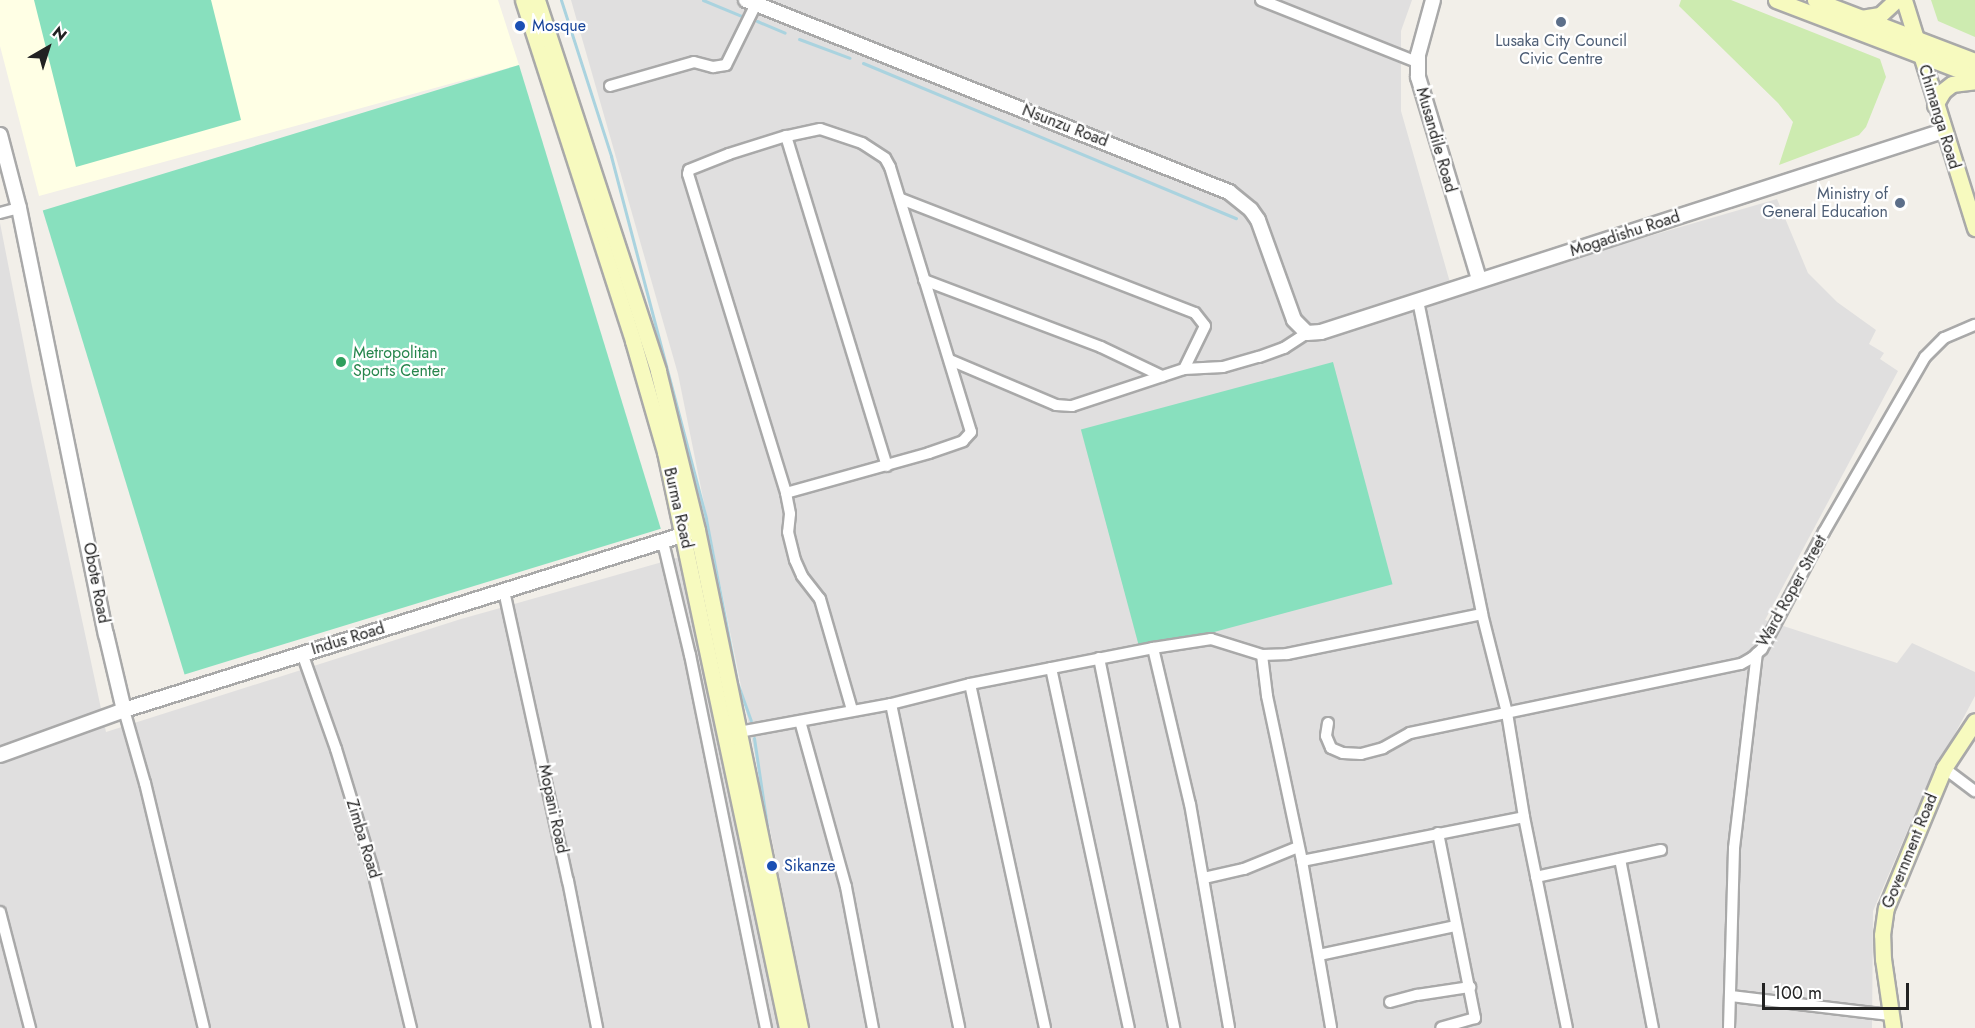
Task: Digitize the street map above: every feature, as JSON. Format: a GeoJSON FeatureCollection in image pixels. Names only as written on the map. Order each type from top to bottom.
{"type":"FeatureCollection","features":[{"type":"Feature","properties":{"kind":"main road","name":"Burma Road"},"geometry":{"type":"LineString","coordinates":[[524,0],[633,341],[691,532],[739,732],[800,1028]]}},
{"type":"Feature","properties":{"kind":"main road","name":"Burma Road"},"geometry":{"type":"LineString","coordinates":[[537,0],[658,371],[787,1028]]}},
{"type":"Feature","properties":{"kind":"main road"},"geometry":{"type":"LineString","coordinates":[[1776,0],[1975,76]]}},
{"type":"Feature","properties":{"kind":"main road"},"geometry":{"type":"LineString","coordinates":[[1815,0],[1975,61]]}},
{"type":"Feature","properties":{"kind":"main road"},"geometry":{"type":"LineString","coordinates":[[1861,18],[1880,15],[1896,0]]}},
{"type":"Feature","properties":{"kind":"main road","name":"Chimanga Road"},"geometry":{"type":"LineString","coordinates":[[1904,0],[1975,228]]}},
{"type":"Feature","properties":{"kind":"main road"},"geometry":{"type":"LineString","coordinates":[[1935,105],[1943,91],[1952,84],[1975,81]]}},
{"type":"Feature","properties":{"kind":"main road","name":"Government Road"},"geometry":{"type":"LineString","coordinates":[[1891,1022],[1882,935],[1886,908],[1944,768],[1975,721]]}},
{"type":"Feature","properties":{"kind":"street"},"geometry":{"type":"LineString","coordinates":[[1261,0],[1417,62]]}},
{"type":"Feature","properties":{"kind":"street","name":"Musandile Road"},"geometry":{"type":"LineString","coordinates":[[1433,0],[1417,62],[1418,77],[1479,279]]}},
{"type":"Feature","properties":{"kind":"street"},"geometry":{"type":"LineString","coordinates":[[610,86],[694,62],[713,67],[726,66],[751,2]]}},
{"type":"Feature","properties":{"kind":"street","name":"Nsunzu Road"},"geometry":{"type":"LineString","coordinates":[[751,2],[1229,192],[1251,210],[1258,220],[1294,320],[1307,333]]}},
{"type":"Feature","properties":{"kind":"street"},"geometry":{"type":"LineString","coordinates":[[786,493],[887,466],[963,441],[970,435],[971,429],[901,200],[885,158],[869,147],[820,129],[786,136],[729,154],[689,170],[688,174],[786,493],[790,514],[788,532],[795,560],[802,576],[820,599],[852,710]]}},
{"type":"Feature","properties":{"kind":"street","name":"Mogadishu Road"},"geometry":{"type":"LineString","coordinates":[[1307,333],[1321,332],[1479,279],[1943,131]]}},
{"type":"Feature","properties":{"kind":"street","name":"Obote Road"},"geometry":{"type":"LineString","coordinates":[[0,135],[19,208],[106,634],[124,710],[145,783],[204,1028]]}},
{"type":"Feature","properties":{"kind":"street"},"geometry":{"type":"LineString","coordinates":[[786,136],[887,466]]}},
{"type":"Feature","properties":{"kind":"street"},"geometry":{"type":"LineString","coordinates":[[901,200],[1195,313],[1205,326],[1184,369]]}},
{"type":"Feature","properties":{"kind":"street"},"geometry":{"type":"LineString","coordinates":[[0,213],[19,208]]}},
{"type":"Feature","properties":{"kind":"street"},"geometry":{"type":"LineString","coordinates":[[924,280],[1101,347],[1162,376]]}},
{"type":"Feature","properties":{"kind":"street"},"geometry":{"type":"LineString","coordinates":[[1418,301],[1482,614],[1507,713],[1524,817],[1567,1028]]}},
{"type":"Feature","properties":{"kind":"street","name":"Ward Roper Street"},"geometry":{"type":"LineString","coordinates":[[1328,723],[1326,736],[1331,748],[1343,753],[1361,754],[1383,748],[1410,733],[1741,664],[1757,653],[1925,357],[1944,338],[1975,325]]}},
{"type":"Feature","properties":{"kind":"street"},"geometry":{"type":"LineString","coordinates":[[950,360],[1064,406],[1083,404],[1184,369],[1233,365],[1284,348],[1307,333]]}},
{"type":"Feature","properties":{"kind":"street","name":"Indus Road"},"geometry":{"type":"LineString","coordinates":[[0,755],[124,710],[691,532]]}},
{"type":"Feature","properties":{"kind":"street"},"geometry":{"type":"LineString","coordinates":[[663,542],[690,655],[766,1028]]}},
{"type":"Feature","properties":{"kind":"street","name":"Mopani Road"},"geometry":{"type":"LineString","coordinates":[[504,591],[564,859],[597,1028]]}},
{"type":"Feature","properties":{"kind":"street"},"geometry":{"type":"LineString","coordinates":[[739,732],[891,704],[970,684],[1153,648],[1211,639],[1262,655],[1304,651],[1482,614]]}},
{"type":"Feature","properties":{"kind":"street"},"geometry":{"type":"LineString","coordinates":[[1153,648],[1204,878],[1206,908],[1229,1028]]}},
{"type":"Feature","properties":{"kind":"street","name":"Zimba Road"},"geometry":{"type":"LineString","coordinates":[[302,653],[336,749],[372,867],[411,1028]]}},
{"type":"Feature","properties":{"kind":"street"},"geometry":{"type":"LineString","coordinates":[[1729,1028],[1734,848],[1757,653]]}},
{"type":"Feature","properties":{"kind":"street"},"geometry":{"type":"LineString","coordinates":[[1262,655],[1267,696],[1302,861],[1331,1028]]}},
{"type":"Feature","properties":{"kind":"street"},"geometry":{"type":"LineString","coordinates":[[1099,658],[1174,1028]]}},
{"type":"Feature","properties":{"kind":"street"},"geometry":{"type":"LineString","coordinates":[[1051,668],[1129,1028]]}},
{"type":"Feature","properties":{"kind":"street"},"geometry":{"type":"LineString","coordinates":[[970,684],[1045,1028]]}},
{"type":"Feature","properties":{"kind":"street"},"geometry":{"type":"LineString","coordinates":[[891,704],[959,1028]]}},
{"type":"Feature","properties":{"kind":"street"},"geometry":{"type":"LineString","coordinates":[[801,721],[846,887],[873,1028]]}},
{"type":"Feature","properties":{"kind":"street"},"geometry":{"type":"LineString","coordinates":[[1944,768],[1975,791]]}},
{"type":"Feature","properties":{"kind":"street"},"geometry":{"type":"LineString","coordinates":[[1302,861],[1524,817]]}},
{"type":"Feature","properties":{"kind":"street"},"geometry":{"type":"LineString","coordinates":[[1438,833],[1475,1019],[1441,1028]]}},
{"type":"Feature","properties":{"kind":"street"},"geometry":{"type":"LineString","coordinates":[[1204,878],[1235,872],[1298,847]]}},
{"type":"Feature","properties":{"kind":"street"},"geometry":{"type":"LineString","coordinates":[[1536,878],[1661,850]]}},
{"type":"Feature","properties":{"kind":"street"},"geometry":{"type":"LineString","coordinates":[[1620,859],[1653,1028]]}},
{"type":"Feature","properties":{"kind":"street"},"geometry":{"type":"LineString","coordinates":[[0,912],[30,1028]]}},
{"type":"Feature","properties":{"kind":"street"},"geometry":{"type":"LineString","coordinates":[[1319,955],[1456,926]]}},
{"type":"Feature","properties":{"kind":"street"},"geometry":{"type":"LineString","coordinates":[[1390,1002],[1417,995],[1470,987]]}},
{"type":"Feature","properties":{"kind":"street"},"geometry":{"type":"LineString","coordinates":[[1731,996],[1891,1022]]}},
{"type":"Feature","properties":{"kind":"shaded area"},"geometry":{"type":"Polygon","coordinates":[[[0,0],[498,0],[519,65],[39,196],[0,46],[0,0]]]}},
{"type":"Feature","properties":{"kind":"shaded area"},"geometry":{"type":"Polygon","coordinates":[[[571,0],[1412,0],[1401,31],[1401,111],[1453,293],[1777,199],[1808,273],[1837,302],[1876,330],[1869,344],[1884,353],[1880,359],[1898,371],[1765,620],[1897,663],[1912,643],[1975,672],[1975,696],[1924,792],[1873,911],[1872,1028],[810,1028],[678,374],[571,0]]]}},
{"type":"Feature","properties":{"kind":"shaded area"},"geometry":{"type":"Polygon","coordinates":[[[0,223],[32,386],[106,732],[461,619],[680,557],[779,1028],[0,1028],[0,223]]]}},
{"type":"Feature","properties":{"kind":"green space"},"geometry":{"type":"Polygon","coordinates":[[[34,0],[211,0],[241,120],[76,167],[34,0]]]}},
{"type":"Feature","properties":{"kind":"green space"},"geometry":{"type":"Polygon","coordinates":[[[1681,0],[1731,0],[1880,59],[1886,77],[1866,127],[1859,135],[1779,165],[1793,122],[1778,103],[1679,6],[1681,0]]]}},
{"type":"Feature","properties":{"kind":"green space"},"geometry":{"type":"Polygon","coordinates":[[[1931,0],[1975,0],[1975,37],[1938,21],[1931,0]]]}},
{"type":"Feature","properties":{"kind":"green space","name":"Metropolitan Sports Center"},"geometry":{"type":"Polygon","coordinates":[[[519,65],[661,529],[185,674],[43,211],[519,65]]]}},
{"type":"Feature","properties":{"kind":"green space"},"geometry":{"type":"Polygon","coordinates":[[[1333,362],[1393,584],[1140,652],[1081,430],[1333,362]]]}},
{"type":"Feature","properties":{"kind":"waterway"},"geometry":{"type":"LineString","coordinates":[[561,0],[611,156],[706,519],[737,682],[751,721]]}},
{"type":"Feature","properties":{"kind":"waterway"},"geometry":{"type":"LineString","coordinates":[[703,0],[744,17]]}},
{"type":"Feature","properties":{"kind":"waterway"},"geometry":{"type":"LineString","coordinates":[[757,21],[785,33]]}},
{"type":"Feature","properties":{"kind":"waterway"},"geometry":{"type":"LineString","coordinates":[[799,39],[850,58]]}},
{"type":"Feature","properties":{"kind":"waterway"},"geometry":{"type":"LineString","coordinates":[[863,63],[1236,218]]}},
{"type":"Feature","properties":{"kind":"waterway"},"geometry":{"type":"LineString","coordinates":[[754,738],[770,846]]}},
{"type":"Feature","properties":{"kind":"place","name":"Lusaka City Council Civic Centre"},"geometry":{"type":"Point","coordinates":[1561,22]}},
{"type":"Feature","properties":{"kind":"place","name":"Mosque"},"geometry":{"type":"Point","coordinates":[520,26]}},
{"type":"Feature","properties":{"kind":"place","name":"Ministry of General Education"},"geometry":{"type":"Point","coordinates":[1900,203]}},
{"type":"Feature","properties":{"kind":"place","name":"Metropolitan Sports Center"},"geometry":{"type":"Point","coordinates":[341,362]}},
{"type":"Feature","properties":{"kind":"place","name":"Sikanze"},"geometry":{"type":"Point","coordinates":[772,866]}}]}
